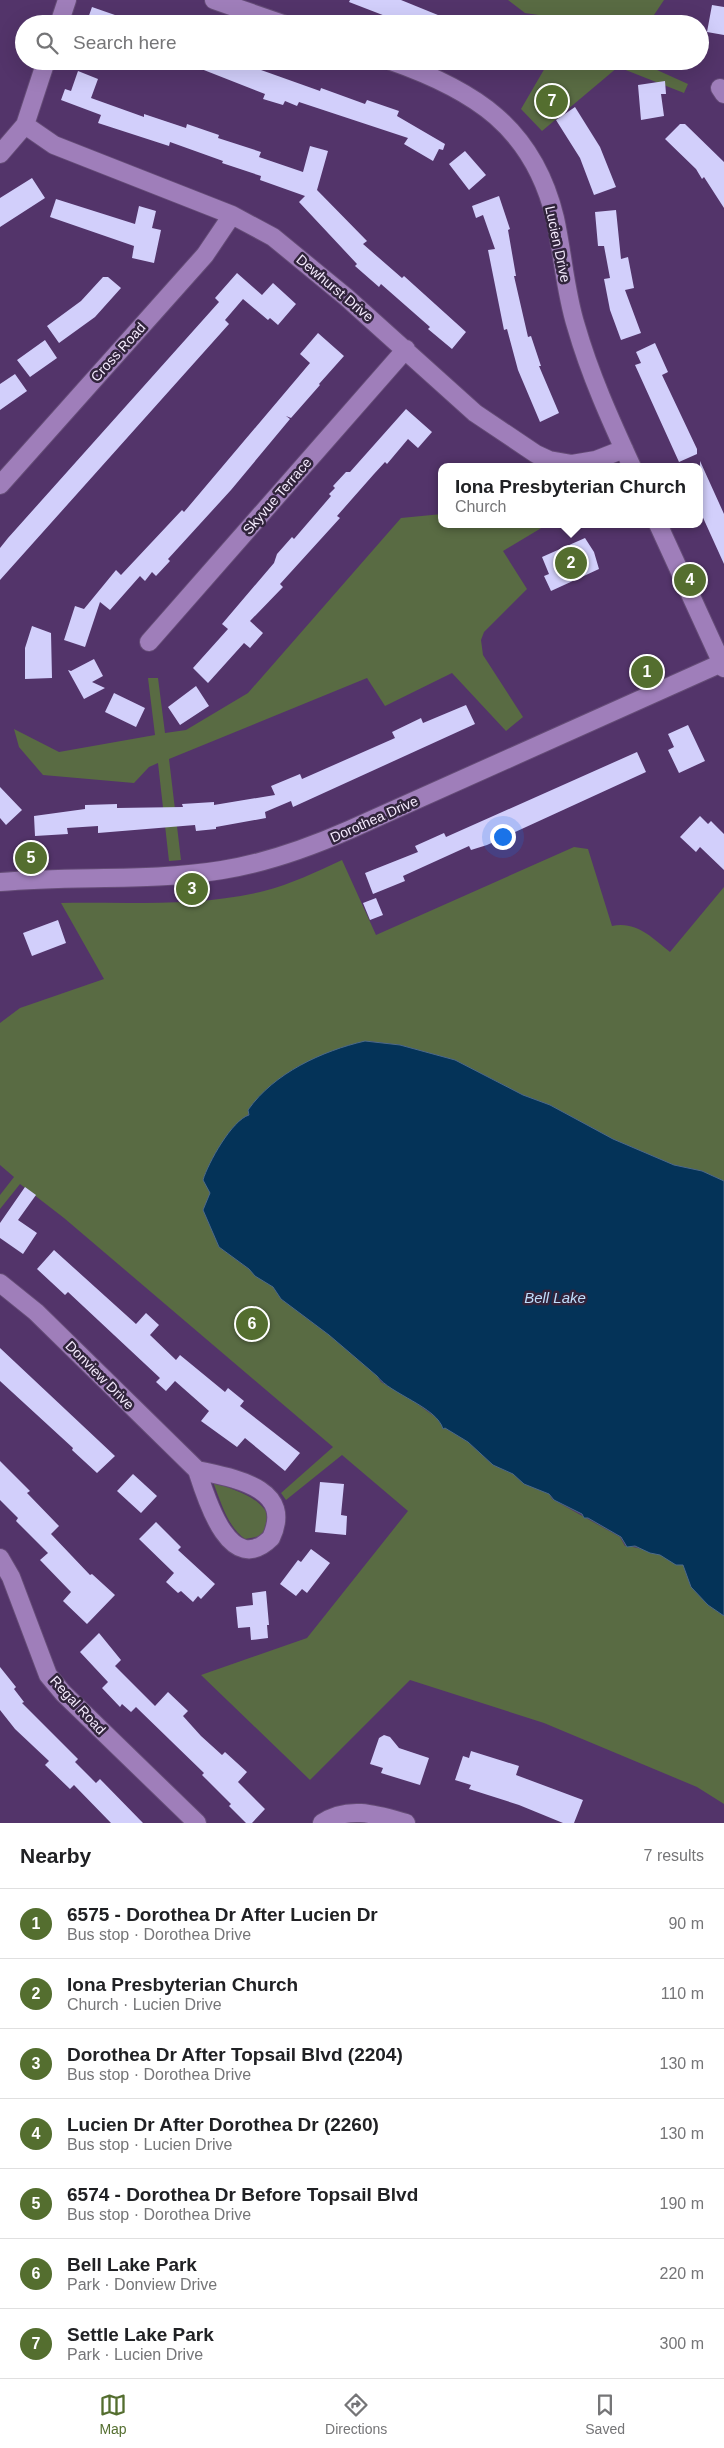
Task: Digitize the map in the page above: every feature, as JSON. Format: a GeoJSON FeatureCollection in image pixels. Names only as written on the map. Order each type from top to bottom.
{"type":"FeatureCollection","features":[{"type":"Feature","properties":{"kind":"street"},"geometry":{"type":"LineString","coordinates":[[62,15],[66,0]]}},
{"type":"Feature","properties":{"kind":"street"},"geometry":{"type":"LineString","coordinates":[[214,0],[257,15]]}},
{"type":"Feature","properties":{"kind":"street"},"geometry":{"type":"LineString","coordinates":[[0,154],[26,125],[43,70]]}},
{"type":"Feature","properties":{"kind":"street","name":"Lucien Drive"},"geometry":{"type":"LineString","coordinates":[[416,70],[479,102],[513,131],[526,150],[554,216],[575,325],[601,398],[630,463]]}},
{"type":"Feature","properties":{"kind":"street","name":"Dewhurst Drive"},"geometry":{"type":"LineString","coordinates":[[26,125],[54,145],[232,215],[273,237],[406,349],[475,413],[542,457],[568,463]]}},
{"type":"Feature","properties":{"kind":"street","name":"Cross Road"},"geometry":{"type":"LineString","coordinates":[[0,485],[205,255],[232,215]]}},
{"type":"Feature","properties":{"kind":"street","name":"Skyvue Terrace"},"geometry":{"type":"LineString","coordinates":[[149,642],[406,349]]}},
{"type":"Feature","properties":{"kind":"street","name":"Dewhurst Drive"},"geometry":{"type":"LineString","coordinates":[[578,463],[596,460],[624,449]]}},
{"type":"Feature","properties":{"kind":"street"},"geometry":{"type":"LineString","coordinates":[[660,528],[723,664]]}},
{"type":"Feature","properties":{"kind":"street","name":"Dorothea Drive"},"geometry":{"type":"LineString","coordinates":[[0,882],[176,875],[221,870],[278,857],[334,837],[723,664]]}},
{"type":"Feature","properties":{"kind":"street","name":"Donview Drive"},"geometry":{"type":"LineString","coordinates":[[0,1283],[36,1312],[197,1470],[221,1531],[229,1541],[248,1549],[256,1548],[271,1538],[278,1517],[275,1504],[268,1495],[254,1487],[197,1470]]}},
{"type":"Feature","properties":{"kind":"street","name":"Regal Road"},"geometry":{"type":"LineString","coordinates":[[0,1558],[11,1577],[48,1675],[63,1693],[197,1823]]}},
{"type":"Feature","properties":{"kind":"street"},"geometry":{"type":"LineString","coordinates":[[322,1823],[332,1816],[367,1812],[406,1823]]}},
{"type":"Feature","properties":{"kind":"green space"},"geometry":{"type":"Polygon","coordinates":[[[508,0],[664,0],[654,15],[538,15],[525,13],[508,0]]]}},
{"type":"Feature","properties":{"kind":"green space"},"geometry":{"type":"Polygon","coordinates":[[[544,70],[614,70],[542,131],[521,109],[544,70]]]}},
{"type":"Feature","properties":{"kind":"green space"},"geometry":{"type":"Polygon","coordinates":[[[626,70],[657,70],[688,84],[684,93],[626,70]]]}},
{"type":"Feature","properties":{"kind":"green space"},"geometry":{"type":"Polygon","coordinates":[[[438,514],[438,528],[541,528],[503,551],[527,589],[484,632],[481,640],[483,655],[523,717],[506,731],[452,673],[385,706],[367,678],[169,759],[181,860],[169,861],[158,763],[149,767],[134,783],[43,775],[19,747],[14,729],[59,752],[155,735],[148,678],[158,678],[165,733],[186,730],[248,693],[401,518],[438,514]]]}},
{"type":"Feature","properties":{"kind":"green space"},"geometry":{"type":"Polygon","coordinates":[[[574,847],[588,849],[612,926],[621,925],[637,928],[670,952],[724,887],[724,1181],[702,1171],[674,1165],[613,1139],[550,1105],[523,1095],[455,1060],[400,1045],[368,1041],[249,1113],[204,1178],[210,1193],[203,1210],[219,1247],[273,1287],[281,1299],[329,1335],[377,1376],[381,1382],[438,1419],[445,1428],[468,1442],[493,1465],[513,1474],[524,1484],[549,1494],[552,1499],[620,1537],[625,1546],[661,1555],[683,1565],[691,1587],[708,1605],[724,1616],[724,1804],[697,1787],[544,1723],[410,1680],[310,1780],[201,1675],[307,1638],[408,1511],[342,1455],[286,1500],[281,1493],[333,1447],[64,1218],[20,1184],[0,1209],[0,1195],[14,1177],[0,1165],[0,1023],[20,1008],[104,979],[61,903],[189,902],[240,896],[284,885],[342,860],[376,935],[574,847]]]}},
{"type":"Feature","properties":{"kind":"green space"},"geometry":{"type":"Polygon","coordinates":[[[213,1482],[248,1496],[262,1506],[271,1523],[261,1536],[245,1539],[239,1534],[225,1513],[213,1482]]]}},
{"type":"Feature","properties":{"kind":"water","name":"Bell Lake"},"geometry":{"type":"Polygon","coordinates":[[[365,1041],[400,1045],[455,1060],[523,1095],[550,1105],[613,1139],[674,1165],[702,1171],[724,1181],[724,1616],[708,1605],[691,1587],[683,1565],[676,1565],[660,1555],[650,1553],[635,1546],[627,1547],[621,1537],[588,1518],[584,1518],[582,1514],[554,1500],[549,1494],[524,1484],[513,1474],[493,1465],[468,1442],[445,1428],[443,1429],[439,1421],[423,1407],[383,1383],[329,1335],[281,1299],[273,1287],[255,1276],[249,1269],[219,1247],[203,1210],[210,1193],[203,1180],[215,1153],[228,1133],[242,1119],[249,1115],[248,1110],[259,1097],[285,1075],[316,1057],[365,1041]]]}},
{"type":"Feature","properties":{"kind":"building"},"geometry":{"type":"Polygon","coordinates":[[[350,0],[401,0],[438,15],[383,15],[349,2],[350,0]]]}},
{"type":"Feature","properties":{"kind":"building"},"geometry":{"type":"Polygon","coordinates":[[[712,5],[724,7],[724,35],[709,32],[712,5]]]}},
{"type":"Feature","properties":{"kind":"building"},"geometry":{"type":"Polygon","coordinates":[[[92,7],[115,15],[89,15],[92,7]]]}},
{"type":"Feature","properties":{"kind":"building"},"geometry":{"type":"Polygon","coordinates":[[[204,70],[261,70],[320,91],[321,88],[365,104],[367,100],[399,111],[397,116],[445,144],[443,150],[439,149],[433,161],[404,144],[408,138],[299,102],[297,106],[285,101],[283,105],[263,99],[265,94],[204,70]]]}},
{"type":"Feature","properties":{"kind":"building"},"geometry":{"type":"Polygon","coordinates":[[[78,71],[98,79],[91,98],[144,117],[144,114],[186,128],[187,124],[219,135],[218,138],[261,152],[259,157],[303,172],[310,146],[328,151],[317,190],[367,241],[363,244],[402,278],[404,276],[466,332],[452,349],[428,329],[430,327],[381,284],[379,287],[355,266],[357,264],[299,202],[305,196],[260,180],[261,176],[170,142],[169,146],[98,123],[101,115],[61,100],[65,89],[71,91],[78,71]]]}},
{"type":"Feature","properties":{"kind":"building"},"geometry":{"type":"Polygon","coordinates":[[[665,81],[666,94],[661,94],[664,116],[641,120],[638,85],[665,81]]]}},
{"type":"Feature","properties":{"kind":"building"},"geometry":{"type":"Polygon","coordinates":[[[575,107],[600,147],[616,187],[594,195],[580,158],[556,120],[575,107]]]}},
{"type":"Feature","properties":{"kind":"building"},"geometry":{"type":"Polygon","coordinates":[[[680,124],[685,124],[724,162],[724,208],[704,177],[702,179],[696,169],[665,139],[680,124]]]}},
{"type":"Feature","properties":{"kind":"building"},"geometry":{"type":"Polygon","coordinates":[[[465,151],[486,175],[469,190],[449,164],[465,151]]]}},
{"type":"Feature","properties":{"kind":"building"},"geometry":{"type":"Polygon","coordinates":[[[32,178],[45,198],[0,227],[0,198],[32,178]]]}},
{"type":"Feature","properties":{"kind":"building"},"geometry":{"type":"Polygon","coordinates":[[[499,196],[510,229],[508,230],[516,276],[514,276],[528,337],[531,336],[541,366],[539,366],[559,413],[540,422],[518,370],[507,329],[504,330],[488,250],[495,249],[483,215],[476,218],[472,206],[499,196]]]}},
{"type":"Feature","properties":{"kind":"building"},"geometry":{"type":"Polygon","coordinates":[[[56,199],[135,224],[139,206],[156,211],[152,228],[161,230],[154,263],[132,258],[134,246],[50,217],[56,199]]]}},
{"type":"Feature","properties":{"kind":"building"},"geometry":{"type":"Polygon","coordinates":[[[616,210],[621,259],[628,257],[634,288],[625,290],[641,333],[621,340],[610,310],[604,279],[610,278],[604,246],[598,246],[595,212],[616,210]]]}},
{"type":"Feature","properties":{"kind":"building"},"geometry":{"type":"Polygon","coordinates":[[[237,273],[262,295],[273,283],[296,304],[278,325],[270,318],[268,320],[243,299],[225,320],[229,324],[0,580],[0,548],[219,302],[215,298],[237,273]]]}},
{"type":"Feature","properties":{"kind":"building"},"geometry":{"type":"Polygon","coordinates":[[[103,277],[108,277],[121,288],[95,317],[59,343],[47,326],[81,301],[103,277]]]}},
{"type":"Feature","properties":{"kind":"building"},"geometry":{"type":"Polygon","coordinates":[[[318,333],[344,356],[291,418],[286,416],[290,419],[231,490],[168,559],[170,561],[156,576],[152,572],[145,581],[140,576],[110,610],[100,602],[85,647],[64,640],[75,606],[84,609],[116,570],[121,575],[182,510],[184,512],[310,363],[300,354],[318,333]]]}},
{"type":"Feature","properties":{"kind":"building"},"geometry":{"type":"Polygon","coordinates":[[[45,340],[57,358],[30,377],[17,360],[45,340]]]}},
{"type":"Feature","properties":{"kind":"building"},"geometry":{"type":"Polygon","coordinates":[[[655,343],[668,372],[662,375],[697,449],[697,454],[679,462],[635,365],[641,363],[636,352],[655,343]]]}},
{"type":"Feature","properties":{"kind":"building"},"geometry":{"type":"Polygon","coordinates":[[[15,374],[27,391],[0,410],[0,384],[15,374]]]}},
{"type":"Feature","properties":{"kind":"building"},"geometry":{"type":"Polygon","coordinates":[[[406,409],[432,432],[418,448],[408,439],[387,464],[385,462],[374,474],[337,516],[340,518],[280,584],[283,587],[250,621],[263,633],[250,648],[244,643],[208,683],[193,668],[228,629],[222,624],[274,563],[277,554],[292,537],[294,539],[331,496],[329,494],[335,488],[333,486],[346,472],[350,472],[406,409]]]}},
{"type":"Feature","properties":{"kind":"building"},"geometry":{"type":"Polygon","coordinates":[[[703,468],[724,514],[724,564],[703,518],[703,468]]]}},
{"type":"Feature","properties":{"kind":"building"},"geometry":{"type":"Polygon","coordinates":[[[585,538],[594,552],[599,569],[551,591],[544,576],[549,574],[542,557],[585,538]]]}},
{"type":"Feature","properties":{"kind":"building"},"geometry":{"type":"Polygon","coordinates":[[[32,626],[51,633],[52,678],[25,679],[25,648],[32,626]]]}},
{"type":"Feature","properties":{"kind":"building"},"geometry":{"type":"Polygon","coordinates":[[[94,659],[103,676],[92,682],[105,688],[84,699],[68,670],[71,671],[94,659]]]}},
{"type":"Feature","properties":{"kind":"building"},"geometry":{"type":"Polygon","coordinates":[[[196,686],[209,706],[180,725],[168,707],[196,686]]]}},
{"type":"Feature","properties":{"kind":"building"},"geometry":{"type":"Polygon","coordinates":[[[114,693],[145,708],[136,727],[105,712],[114,693]]]}},
{"type":"Feature","properties":{"kind":"building"},"geometry":{"type":"Polygon","coordinates":[[[466,705],[475,724],[293,807],[291,801],[265,812],[266,818],[216,827],[216,829],[196,831],[195,825],[98,833],[98,826],[67,828],[68,834],[35,836],[34,816],[85,809],[85,805],[117,804],[117,808],[183,807],[182,804],[214,802],[214,805],[275,795],[271,786],[300,774],[302,779],[395,738],[392,732],[421,718],[423,723],[466,705]]]}},
{"type":"Feature","properties":{"kind":"building"},"geometry":{"type":"Polygon","coordinates":[[[688,725],[705,761],[679,773],[668,750],[674,747],[668,734],[688,725]]]}},
{"type":"Feature","properties":{"kind":"building"},"geometry":{"type":"Polygon","coordinates":[[[637,752],[646,772],[487,845],[471,850],[469,846],[403,876],[405,881],[373,894],[365,873],[418,852],[415,846],[444,833],[446,837],[637,752]]]}},
{"type":"Feature","properties":{"kind":"building"},"geometry":{"type":"Polygon","coordinates":[[[0,787],[22,810],[6,825],[0,818],[0,787]]]}},
{"type":"Feature","properties":{"kind":"building"},"geometry":{"type":"Polygon","coordinates":[[[700,816],[708,824],[711,821],[724,834],[724,870],[700,847],[696,852],[680,837],[700,816]]]}},
{"type":"Feature","properties":{"kind":"building"},"geometry":{"type":"Polygon","coordinates":[[[376,898],[383,915],[370,920],[363,903],[376,898]]]}},
{"type":"Feature","properties":{"kind":"building"},"geometry":{"type":"Polygon","coordinates":[[[58,920],[66,943],[32,956],[23,933],[58,920]]]}},
{"type":"Feature","properties":{"kind":"building"},"geometry":{"type":"Polygon","coordinates":[[[25,1187],[36,1195],[18,1220],[37,1233],[23,1254],[0,1238],[0,1223],[25,1187]]]}},
{"type":"Feature","properties":{"kind":"building"},"geometry":{"type":"Polygon","coordinates":[[[54,1250],[136,1324],[146,1313],[159,1325],[150,1335],[176,1360],[180,1355],[225,1392],[228,1388],[244,1401],[240,1406],[300,1453],[285,1471],[245,1438],[237,1447],[201,1421],[209,1411],[175,1381],[166,1391],[156,1382],[160,1378],[68,1292],[65,1295],[37,1269],[54,1250]]]}},
{"type":"Feature","properties":{"kind":"building"},"geometry":{"type":"Polygon","coordinates":[[[0,1348],[115,1456],[97,1473],[72,1450],[73,1448],[0,1381],[0,1348]]]}},
{"type":"Feature","properties":{"kind":"building"},"geometry":{"type":"Polygon","coordinates":[[[0,1461],[30,1491],[27,1493],[59,1526],[51,1534],[90,1575],[92,1574],[115,1595],[87,1624],[63,1601],[71,1592],[40,1560],[48,1553],[16,1521],[18,1518],[0,1500],[0,1461]]]}},
{"type":"Feature","properties":{"kind":"building"},"geometry":{"type":"Polygon","coordinates":[[[133,1474],[157,1496],[141,1513],[117,1491],[133,1474]]]}},
{"type":"Feature","properties":{"kind":"building"},"geometry":{"type":"Polygon","coordinates":[[[320,1482],[344,1484],[341,1515],[347,1516],[346,1535],[315,1532],[320,1482]]]}},
{"type":"Feature","properties":{"kind":"building"},"geometry":{"type":"Polygon","coordinates":[[[156,1522],[181,1547],[178,1550],[215,1584],[201,1599],[198,1596],[193,1602],[181,1591],[178,1593],[166,1582],[174,1573],[139,1539],[156,1522]]]}},
{"type":"Feature","properties":{"kind":"building"},"geometry":{"type":"Polygon","coordinates":[[[311,1549],[330,1563],[307,1593],[302,1589],[296,1596],[280,1584],[298,1560],[301,1562],[311,1549]]]}},
{"type":"Feature","properties":{"kind":"building"},"geometry":{"type":"Polygon","coordinates":[[[266,1591],[269,1625],[267,1625],[268,1638],[251,1640],[250,1627],[238,1628],[236,1607],[253,1605],[252,1593],[266,1591]]]}},
{"type":"Feature","properties":{"kind":"building"},"geometry":{"type":"Polygon","coordinates":[[[99,1633],[121,1660],[115,1666],[155,1706],[168,1692],[188,1711],[183,1716],[201,1736],[222,1755],[225,1752],[247,1772],[238,1782],[265,1809],[252,1823],[246,1823],[229,1806],[231,1804],[202,1775],[204,1773],[136,1707],[131,1712],[122,1704],[120,1707],[102,1688],[108,1682],[80,1652],[99,1633]]]}},
{"type":"Feature","properties":{"kind":"building"},"geometry":{"type":"Polygon","coordinates":[[[0,1667],[16,1687],[14,1689],[24,1702],[22,1703],[78,1759],[75,1762],[96,1783],[100,1779],[143,1823],[111,1823],[74,1785],[70,1789],[45,1765],[49,1761],[15,1729],[0,1710],[0,1667]]]}},
{"type":"Feature","properties":{"kind":"building"},"geometry":{"type":"Polygon","coordinates":[[[384,1735],[390,1737],[399,1748],[429,1758],[420,1785],[381,1773],[383,1768],[370,1764],[379,1738],[384,1735]]]}},
{"type":"Feature","properties":{"kind":"building"},"geometry":{"type":"Polygon","coordinates":[[[471,1751],[519,1766],[516,1775],[583,1800],[574,1823],[563,1823],[519,1805],[469,1789],[471,1785],[455,1780],[463,1756],[469,1758],[471,1751]]]}},
{"type":"Feature","properties":{"kind":"place","name":"Settle Lake Park"},"geometry":{"type":"Point","coordinates":[552,101]}},
{"type":"Feature","properties":{"kind":"place","name":"Iona Presbyterian Church"},"geometry":{"type":"Point","coordinates":[571,563]}},
{"type":"Feature","properties":{"kind":"place","name":"Lucien Dr After Dorothea Dr (2260)"},"geometry":{"type":"Point","coordinates":[690,580]}},
{"type":"Feature","properties":{"kind":"place","name":"6575 - Dorothea Dr After Lucien Dr"},"geometry":{"type":"Point","coordinates":[647,672]}},
{"type":"Feature","properties":{"kind":"place","name":"6574 - Dorothea Dr Before Topsail Blvd"},"geometry":{"type":"Point","coordinates":[31,858]}},
{"type":"Feature","properties":{"kind":"place","name":"Dorothea Dr After Topsail Blvd (2204)"},"geometry":{"type":"Point","coordinates":[192,889]}},
{"type":"Feature","properties":{"kind":"place","name":"Bell Lake Park"},"geometry":{"type":"Point","coordinates":[252,1324]}}]}
